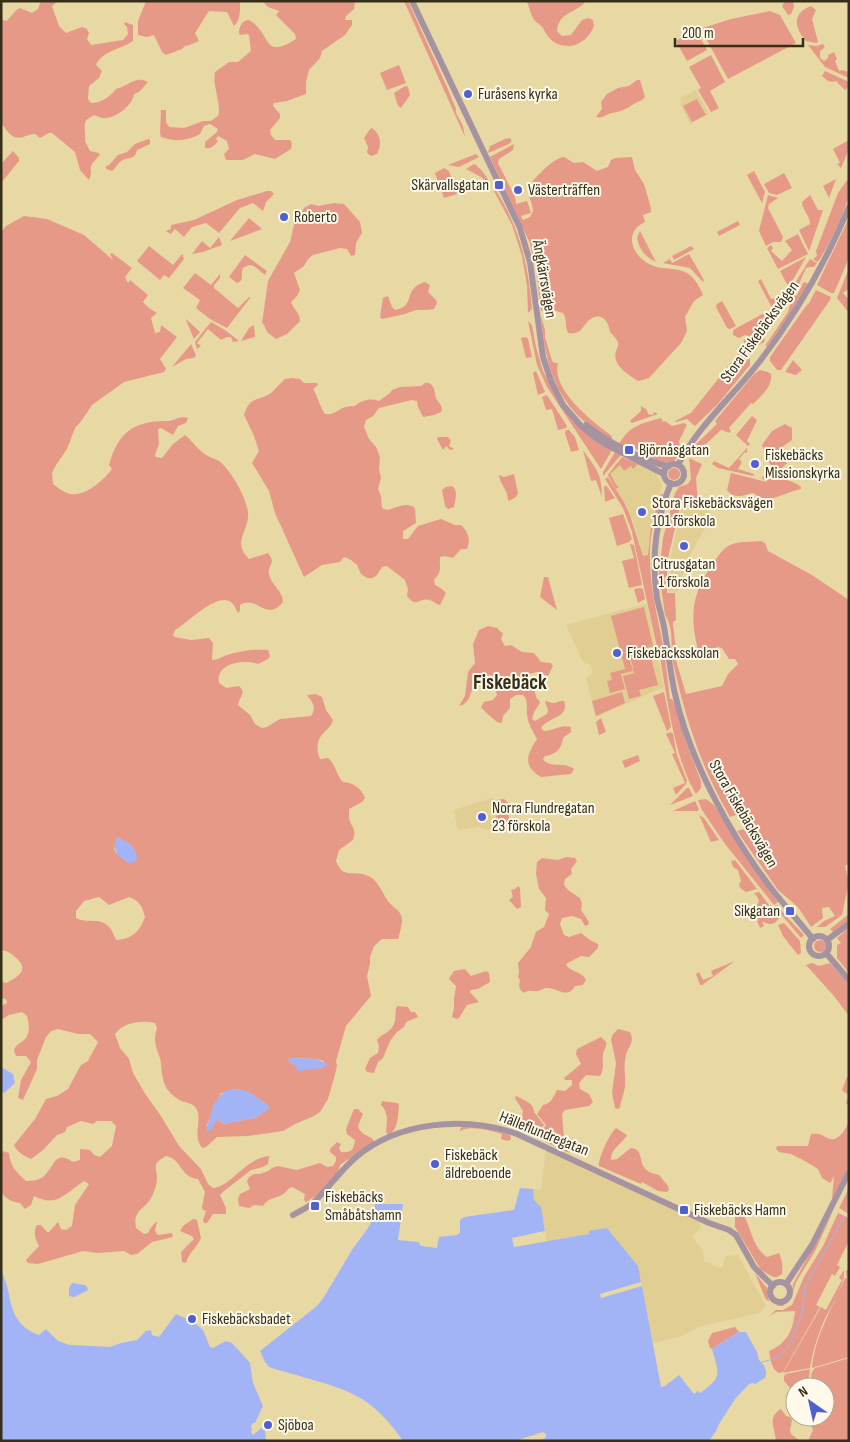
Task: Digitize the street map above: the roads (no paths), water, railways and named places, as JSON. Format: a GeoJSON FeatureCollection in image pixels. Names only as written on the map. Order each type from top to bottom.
{"type":"FeatureCollection","features":[{"type":"Feature","properties":{"kind":"street","name":"Ängkärrsvägen"},"geometry":{"type":"LineString","coordinates":[[412,1],[520,228],[530,262],[543,357],[551,381],[563,405],[576,421],[596,438],[664,474]]}},
{"type":"Feature","properties":{"kind":"street","name":"Stora Fiskebäcksvägen"},"geometry":{"type":"LineString","coordinates":[[678,465],[691,443],[759,361],[791,317],[820,271],[849,207]]}},
{"type":"Feature","properties":{"kind":"street","name":"Ängkärrsvägen"},"geometry":{"type":"LineString","coordinates":[[563,402],[584,424],[609,441],[654,462],[669,466]]}},
{"type":"Feature","properties":{"kind":"street"},"geometry":{"type":"LineString","coordinates":[[678,465],[683,470],[683,478],[678,483],[671,484],[665,479],[664,474],[669,466],[678,465]]}},
{"type":"Feature","properties":{"kind":"street","name":"Stora Fiskebäcksvägen"},"geometry":{"type":"LineString","coordinates":[[671,484],[657,524],[654,574],[675,695],[688,736],[711,791],[748,854],[773,891],[813,939]]}},
{"type":"Feature","properties":{"kind":"street"},"geometry":{"type":"LineString","coordinates":[[827,940],[849,924]]}},
{"type":"Feature","properties":{"kind":"street"},"geometry":{"type":"LineString","coordinates":[[820,936],[827,940],[829,946],[826,953],[817,955],[812,952],[810,945],[813,939],[820,936]]}},
{"type":"Feature","properties":{"kind":"street"},"geometry":{"type":"LineString","coordinates":[[826,953],[849,980]]}},
{"type":"Feature","properties":{"kind":"street","name":"Hälleflundregatan"},"geometry":{"type":"LineString","coordinates":[[294,1215],[311,1204],[354,1159],[378,1143],[404,1132],[439,1124],[490,1126],[517,1134],[728,1230],[740,1242],[758,1272],[773,1286]]}},
{"type":"Feature","properties":{"kind":"street"},"geometry":{"type":"LineString","coordinates":[[786,1284],[812,1244],[849,1172]]}},
{"type":"Feature","properties":{"kind":"street"},"geometry":{"type":"LineString","coordinates":[[780,1282],[786,1284],[790,1288],[788,1298],[782,1302],[775,1300],[771,1292],[773,1286],[780,1282]]}},
{"type":"Feature","properties":{"kind":"water"},"geometry":{"type":"Polygon","coordinates":[[[116,838],[134,848],[137,860],[130,864],[119,856],[115,847],[116,838]]]}},
{"type":"Feature","properties":{"kind":"water"},"geometry":{"type":"Polygon","coordinates":[[[292,1058],[316,1059],[328,1064],[322,1067],[298,1071],[296,1066],[287,1060],[292,1058]]]}},
{"type":"Feature","properties":{"kind":"water"},"geometry":{"type":"Polygon","coordinates":[[[1,1067],[13,1074],[15,1083],[4,1093],[1,1091],[1,1067]]]}},
{"type":"Feature","properties":{"kind":"water"},"geometry":{"type":"Polygon","coordinates":[[[232,1089],[252,1094],[268,1105],[269,1109],[255,1118],[223,1124],[218,1119],[210,1131],[206,1131],[214,1103],[223,1093],[232,1089]]]}},
{"type":"Feature","properties":{"kind":"water"},"geometry":{"type":"Polygon","coordinates":[[[520,1188],[533,1189],[534,1200],[541,1207],[545,1231],[512,1238],[514,1247],[589,1234],[589,1231],[607,1228],[638,1266],[641,1282],[600,1294],[601,1298],[642,1286],[661,1387],[679,1375],[694,1394],[698,1391],[700,1393],[716,1379],[717,1370],[712,1349],[739,1332],[746,1332],[757,1352],[759,1360],[765,1368],[765,1378],[755,1384],[749,1384],[735,1399],[709,1441],[540,1441],[546,1437],[546,1434],[543,1432],[515,1441],[403,1441],[384,1418],[362,1399],[330,1385],[269,1367],[265,1362],[260,1351],[317,1306],[324,1297],[373,1219],[375,1204],[403,1204],[398,1240],[418,1242],[421,1246],[437,1248],[439,1237],[460,1233],[460,1220],[464,1217],[514,1210],[520,1188]]]}},
{"type":"Feature","properties":{"kind":"water"},"geometry":{"type":"Polygon","coordinates":[[[1,1267],[13,1309],[19,1322],[39,1335],[46,1329],[58,1341],[70,1345],[110,1347],[137,1340],[146,1331],[151,1330],[152,1335],[159,1337],[176,1314],[192,1321],[203,1330],[210,1347],[213,1348],[226,1341],[232,1343],[250,1363],[253,1383],[263,1406],[255,1423],[251,1426],[251,1432],[253,1435],[261,1428],[265,1431],[266,1441],[1,1441],[1,1267]]]}},
{"type":"Feature","properties":{"kind":"water"},"geometry":{"type":"Polygon","coordinates":[[[72,1283],[85,1285],[88,1288],[87,1291],[74,1297],[69,1296],[69,1288],[72,1283]]]}},
{"type":"Feature","properties":{"kind":"waterway"},"geometry":{"type":"LineString","coordinates":[[762,1362],[777,1358],[788,1348],[802,1314],[805,1287],[844,1217]]}},
{"type":"Feature","properties":{"kind":"place","name":"Furåsens kyrka"},"geometry":{"type":"Point","coordinates":[468,94]}},
{"type":"Feature","properties":{"kind":"place","name":"Skärvallsgatan"},"geometry":{"type":"Point","coordinates":[499,185]}},
{"type":"Feature","properties":{"kind":"place","name":"Västerträffen"},"geometry":{"type":"Point","coordinates":[518,190]}},
{"type":"Feature","properties":{"kind":"place","name":"Roberto"},"geometry":{"type":"Point","coordinates":[284,217]}},
{"type":"Feature","properties":{"kind":"place","name":"Björnåsgatan"},"geometry":{"type":"Point","coordinates":[629,450]}},
{"type":"Feature","properties":{"kind":"place","name":"Fiskebäcks Missionskyrka"},"geometry":{"type":"Point","coordinates":[755,464]}},
{"type":"Feature","properties":{"kind":"place","name":"Stora Fiskebäcksvägen 101 förskola"},"geometry":{"type":"Point","coordinates":[642,512]}},
{"type":"Feature","properties":{"kind":"place","name":"Citrusgatan 1 förskola"},"geometry":{"type":"Point","coordinates":[684,546]}},
{"type":"Feature","properties":{"kind":"place","name":"Fiskebäcksskolan"},"geometry":{"type":"Point","coordinates":[617,653]}},
{"type":"Feature","properties":{"kind":"place","name":"Norra Flundregatan 23 förskola"},"geometry":{"type":"Point","coordinates":[482,817]}},
{"type":"Feature","properties":{"kind":"place","name":"Sikgatan"},"geometry":{"type":"Point","coordinates":[790,911]}},
{"type":"Feature","properties":{"kind":"place","name":"Fiskebäck äldreboende"},"geometry":{"type":"Point","coordinates":[435,1164]}},
{"type":"Feature","properties":{"kind":"place","name":"Fiskebäcks Småbåtshamn"},"geometry":{"type":"Point","coordinates":[315,1206]}},
{"type":"Feature","properties":{"kind":"place","name":"Fiskebäcks Hamn"},"geometry":{"type":"Point","coordinates":[684,1210]}},
{"type":"Feature","properties":{"kind":"place","name":"Fiskebäcksbadet"},"geometry":{"type":"Point","coordinates":[192,1319]}},
{"type":"Feature","properties":{"kind":"place","name":"Sjöboa"},"geometry":{"type":"Point","coordinates":[268,1425]}},
{"type":"Feature","properties":{"kind":"district","name":"Fiskebäck"},"geometry":{"type":"Point","coordinates":[510,682]}}]}
